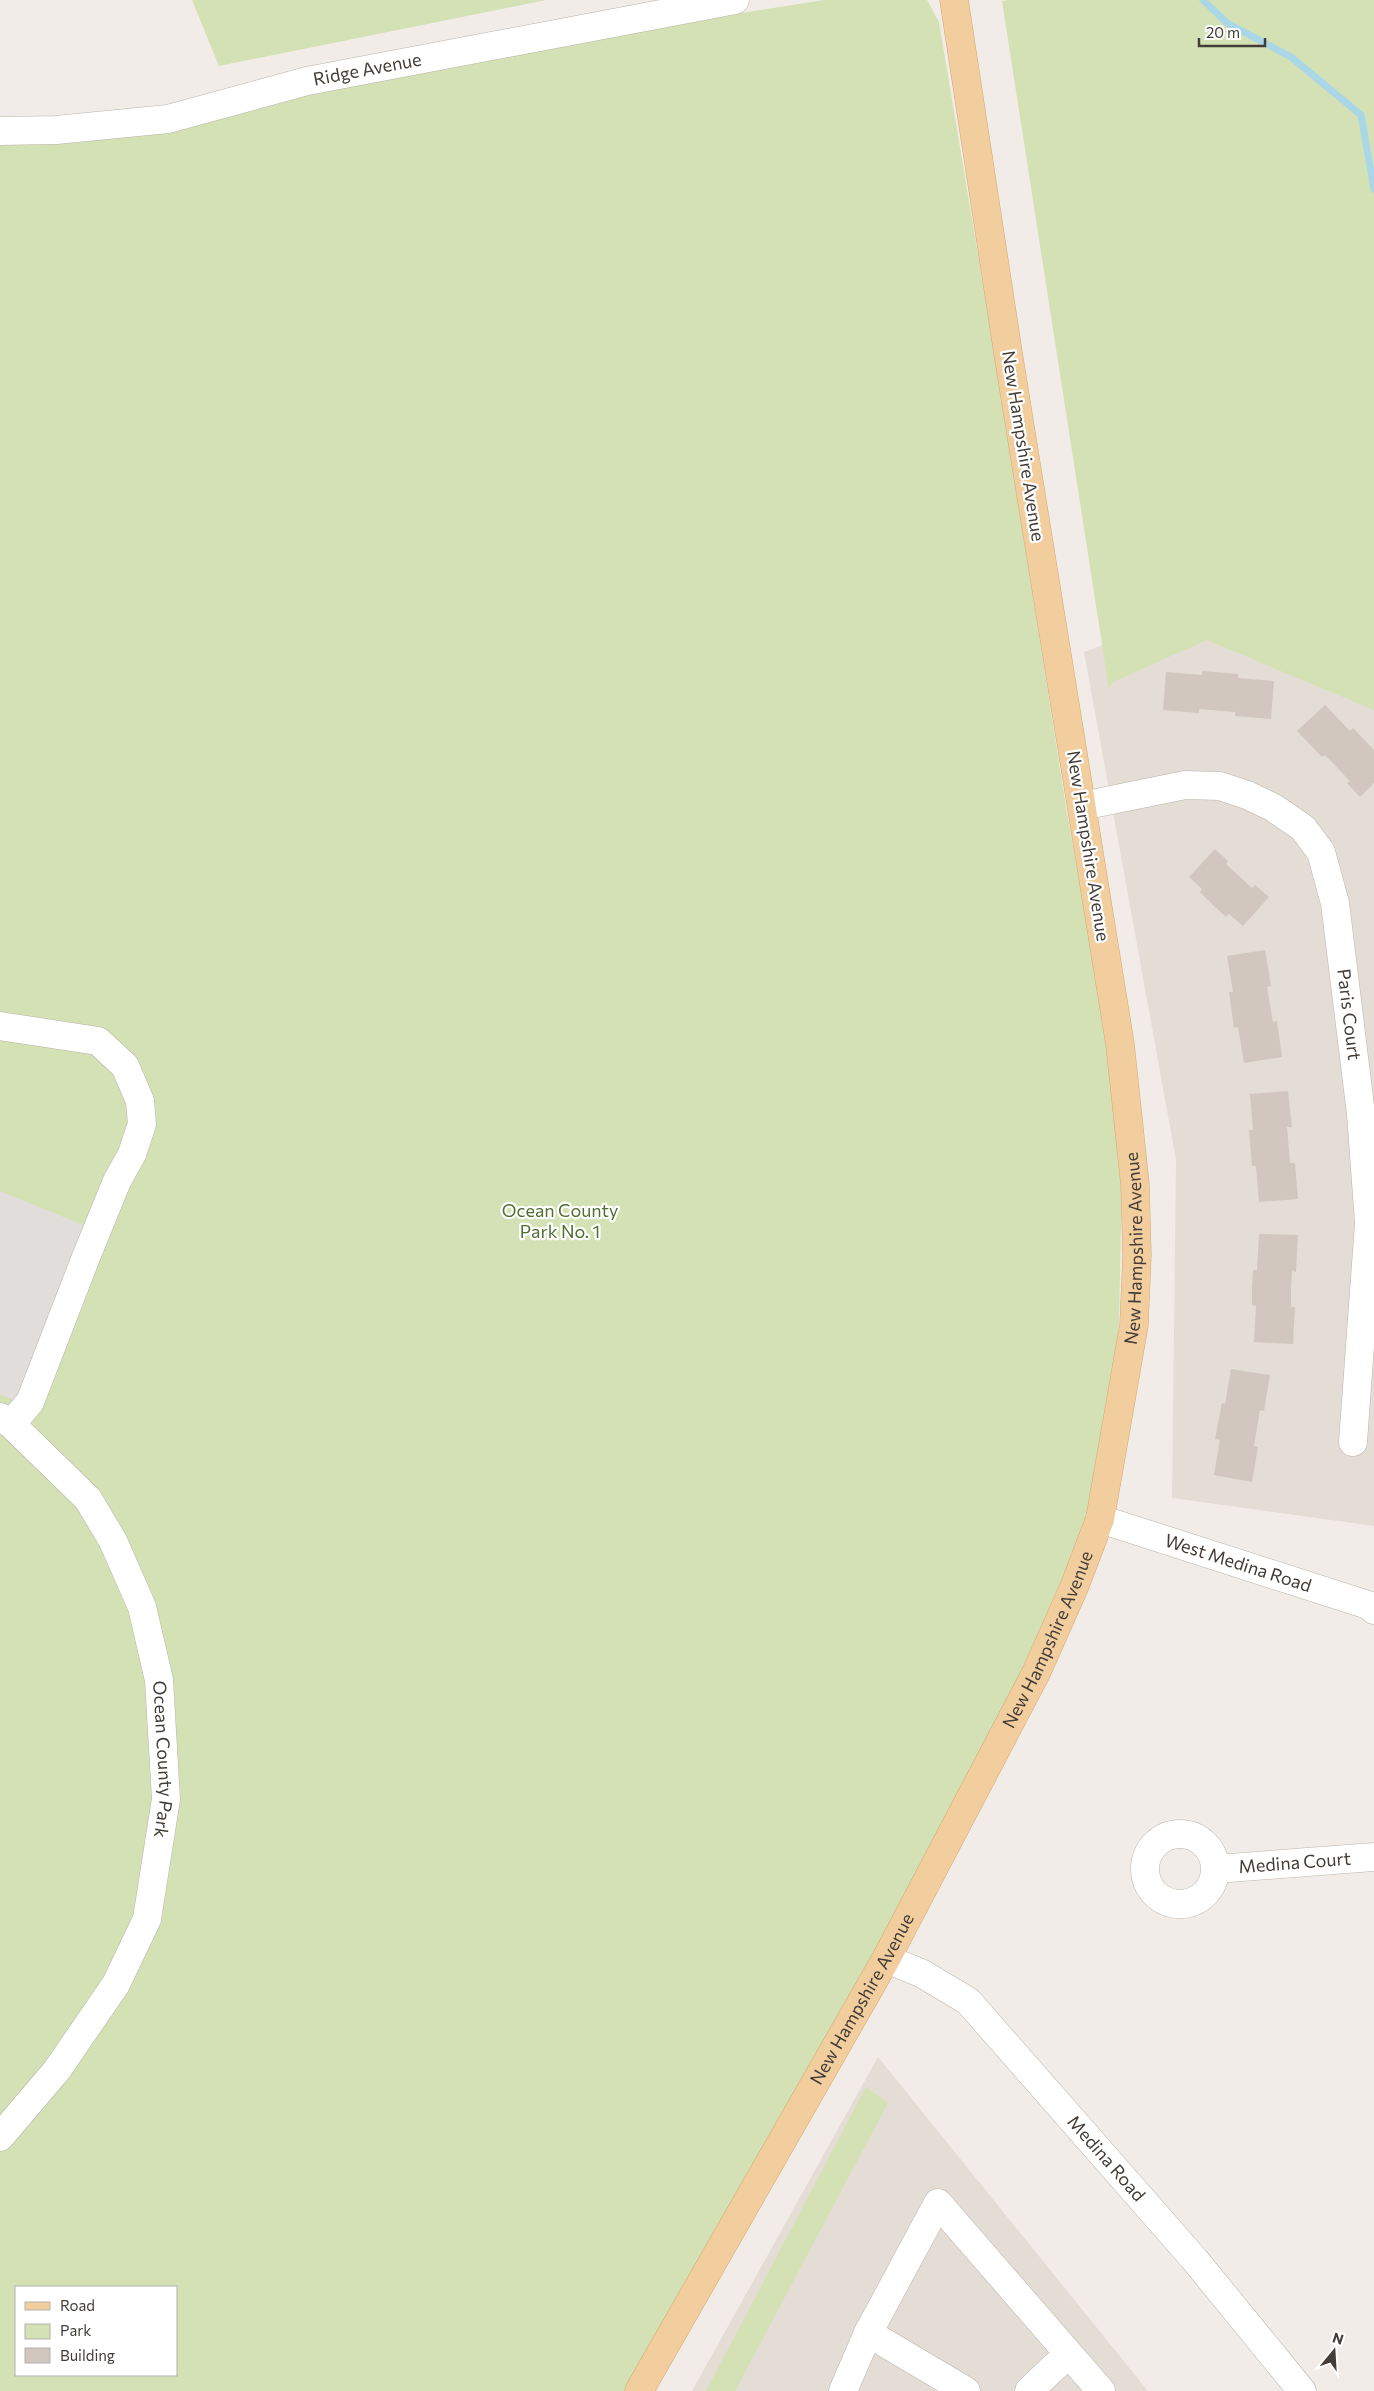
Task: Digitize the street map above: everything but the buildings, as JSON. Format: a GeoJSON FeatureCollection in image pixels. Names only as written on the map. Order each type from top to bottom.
{"type":"FeatureCollection","features":[{"type":"Feature","properties":{"kind":"main road","name":"New Hampshire Avenue"},"geometry":{"type":"LineString","coordinates":[[639,2391],[886,1959],[1036,1672],[1075,1585],[1100,1519],[1134,1326],[1137,1255],[1135,1184],[1120,1044],[1009,359],[954,0]]}},
{"type":"Feature","properties":{"kind":"street","name":"Ridge Avenue"},"geometry":{"type":"LineString","coordinates":[[0,131],[56,130],[168,119],[307,81],[735,0]]}},
{"type":"Feature","properties":{"kind":"street","name":"Paris Court"},"geometry":{"type":"LineString","coordinates":[[1082,806],[1186,784],[1220,786],[1247,795],[1274,808],[1302,828],[1322,852],[1335,903],[1361,1114],[1369,1223],[1353,1442]]}},
{"type":"Feature","properties":{"kind":"street"},"geometry":{"type":"LineString","coordinates":[[0,1026],[98,1041],[125,1066],[140,1101],[142,1124],[132,1154],[117,1181],[86,1257],[30,1402],[6,1420]]}},
{"type":"Feature","properties":{"kind":"street","name":"Ocean County Park"},"geometry":{"type":"LineString","coordinates":[[0,2137],[57,2070],[116,1984],[147,1918],[166,1799],[159,1680],[142,1607],[113,1541],[88,1499],[6,1420]]}},
{"type":"Feature","properties":{"kind":"street","name":"West Medina Road"},"geometry":{"type":"LineString","coordinates":[[1100,1519],[1368,1605],[1374,1610]]}},
{"type":"Feature","properties":{"kind":"street","name":"Medina Court"},"geometry":{"type":"LineString","coordinates":[[1216,1869],[1374,1857]]}},
{"type":"Feature","properties":{"kind":"street","name":"Medina Road"},"geometry":{"type":"LineString","coordinates":[[886,1959],[921,1973],[968,2001],[1195,2260],[1302,2391]]}},
{"type":"Feature","properties":{"kind":"street"},"geometry":{"type":"LineString","coordinates":[[843,2391],[868,2333],[938,2202],[1067,2355],[1101,2391]]}},
{"type":"Feature","properties":{"kind":"street"},"geometry":{"type":"LineString","coordinates":[[868,2333],[966,2391]]}},
{"type":"Feature","properties":{"kind":"street"},"geometry":{"type":"LineString","coordinates":[[1029,2391],[1067,2355]]}},
{"type":"Feature","properties":{"kind":"shaded area"},"geometry":{"type":"Polygon","coordinates":[[[1204,608],[1374,642],[1374,1526],[1172,1498],[1176,1160],[1084,652],[1204,608]]]}},
{"type":"Feature","properties":{"kind":"shaded area"},"geometry":{"type":"Polygon","coordinates":[[[0,1191],[93,1229],[17,1401],[0,1395],[0,1191]]]}},
{"type":"Feature","properties":{"kind":"shaded area"},"geometry":{"type":"Polygon","coordinates":[[[878,2057],[1148,2391],[692,2391],[878,2057]]]}},
{"type":"Feature","properties":{"kind":"green space"},"geometry":{"type":"Polygon","coordinates":[[[192,0],[546,0],[219,66],[192,0]]]}},
{"type":"Feature","properties":{"kind":"green space","name":"Ocean County Park No. 1"},"geometry":{"type":"Polygon","coordinates":[[[824,0],[927,0],[939,22],[995,356],[1066,807],[1108,1043],[1122,1183],[1119,1322],[1110,1470],[1075,1585],[639,2391],[0,2391],[0,131],[56,130],[307,81],[824,0]]]}},
{"type":"Feature","properties":{"kind":"green space"},"geometry":{"type":"Polygon","coordinates":[[[1374,0],[1374,710],[1207,640],[1113,682],[1109,689],[1002,1],[1374,0]]]}},
{"type":"Feature","properties":{"kind":"green space"},"geometry":{"type":"Polygon","coordinates":[[[866,2087],[888,2103],[735,2391],[706,2391],[866,2087]]]}},
{"type":"Feature","properties":{"kind":"waterway"},"geometry":{"type":"LineString","coordinates":[[1203,0],[1227,23],[1291,57],[1361,115],[1374,189]]}}]}
